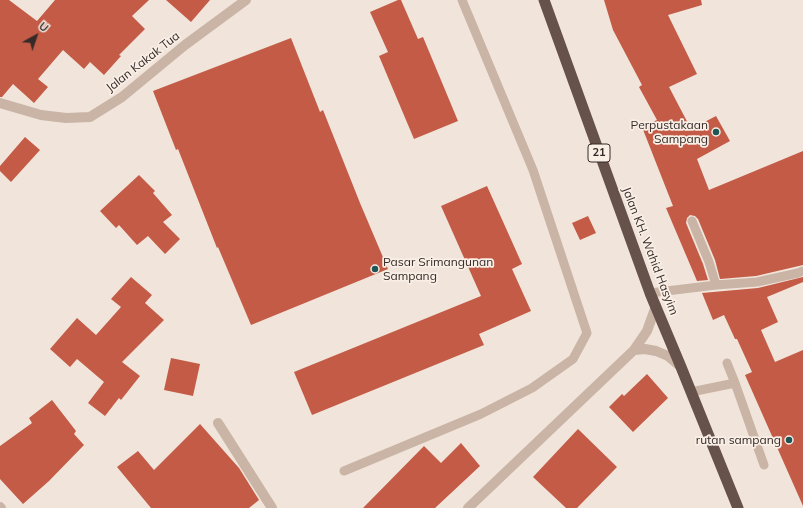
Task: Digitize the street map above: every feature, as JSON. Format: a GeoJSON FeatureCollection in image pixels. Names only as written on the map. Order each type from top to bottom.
{"type":"FeatureCollection","features":[{"type":"Feature","properties":{"kind":"highway","name":"Jalan KH. Wahid Hasyim"},"geometry":{"type":"LineString","coordinates":[[544,0],[650,293],[738,508]]}},
{"type":"Feature","properties":{"kind":"street","name":"Jalan Kakak Tua"},"geometry":{"type":"LineString","coordinates":[[0,103],[41,115],[66,118],[90,117],[122,97],[185,45],[246,0]]}},
{"type":"Feature","properties":{"kind":"street"},"geometry":{"type":"LineString","coordinates":[[468,508],[634,350],[647,331],[656,306]]}},
{"type":"Feature","properties":{"kind":"street"},"geometry":{"type":"LineString","coordinates":[[634,350],[645,349],[656,351],[668,356],[681,367]]}},
{"type":"Feature","properties":{"kind":"street"},"geometry":{"type":"LineString","coordinates":[[218,423],[272,508]]}},
{"type":"Feature","properties":{"kind":"lane"},"geometry":{"type":"LineString","coordinates":[[344,471],[481,414],[532,388],[573,360],[587,333],[533,170],[462,0]]}},
{"type":"Feature","properties":{"kind":"lane"},"geometry":{"type":"LineString","coordinates":[[692,221],[709,262],[716,285]]}},
{"type":"Feature","properties":{"kind":"lane"},"geometry":{"type":"LineString","coordinates":[[650,293],[716,285],[757,282],[803,271]]}},
{"type":"Feature","properties":{"kind":"lane"},"geometry":{"type":"LineString","coordinates":[[727,363],[764,465]]}},
{"type":"Feature","properties":{"kind":"lane"},"geometry":{"type":"LineString","coordinates":[[691,392],[735,383]]}},
{"type":"Feature","properties":{"kind":"building"},"geometry":{"type":"Polygon","coordinates":[[[0,0],[9,0],[37,21],[55,0],[149,0],[132,16],[145,29],[119,55],[121,56],[104,75],[90,62],[84,69],[63,50],[38,79],[48,87],[34,103],[13,84],[2,97],[0,97],[0,0]]]}},
{"type":"Feature","properties":{"kind":"building"},"geometry":{"type":"Polygon","coordinates":[[[166,0],[210,0],[191,22],[166,0]]]}},
{"type":"Feature","properties":{"kind":"building"},"geometry":{"type":"Polygon","coordinates":[[[401,0],[418,39],[423,37],[458,121],[414,139],[379,56],[388,52],[370,12],[401,0]]]}},
{"type":"Feature","properties":{"kind":"building"},"geometry":{"type":"Polygon","coordinates":[[[604,0],[701,0],[702,5],[668,15],[697,74],[669,87],[691,129],[716,116],[730,141],[697,159],[709,190],[803,151],[803,265],[756,276],[720,279],[715,260],[698,219],[695,216],[690,215],[687,218],[686,223],[708,280],[697,281],[666,208],[673,206],[642,127],[657,120],[639,87],[642,85],[613,30],[604,0]]]}},
{"type":"Feature","properties":{"kind":"building"},"geometry":{"type":"Polygon","coordinates":[[[291,38],[320,112],[323,110],[388,269],[251,325],[218,247],[217,248],[178,149],[176,150],[153,91],[291,38]]]}},
{"type":"Feature","properties":{"kind":"building"},"geometry":{"type":"Polygon","coordinates":[[[25,137],[40,150],[11,182],[0,171],[0,166],[25,137]]]}},
{"type":"Feature","properties":{"kind":"building"},"geometry":{"type":"Polygon","coordinates":[[[139,175],[155,191],[153,193],[172,215],[163,222],[180,239],[165,254],[148,236],[137,245],[119,225],[116,228],[100,211],[139,175]]]}},
{"type":"Feature","properties":{"kind":"building"},"geometry":{"type":"Polygon","coordinates":[[[487,186],[522,264],[512,269],[531,311],[479,334],[484,345],[312,415],[294,372],[481,296],[441,206],[487,186]]]}},
{"type":"Feature","properties":{"kind":"building"},"geometry":{"type":"Polygon","coordinates":[[[588,216],[596,233],[580,240],[572,223],[588,216]]]}},
{"type":"Feature","properties":{"kind":"building"},"geometry":{"type":"Polygon","coordinates":[[[131,277],[152,295],[145,303],[164,320],[122,362],[140,376],[121,400],[119,398],[105,416],[88,403],[104,382],[77,359],[70,367],[50,349],[77,318],[96,335],[121,307],[111,299],[131,277]]]}},
{"type":"Feature","properties":{"kind":"building"},"geometry":{"type":"Polygon","coordinates":[[[803,277],[803,282],[767,297],[778,322],[761,330],[775,362],[803,350],[803,506],[745,375],[752,372],[737,339],[735,339],[724,315],[713,320],[702,293],[758,288],[803,277]]]}},
{"type":"Feature","properties":{"kind":"building"},"geometry":{"type":"Polygon","coordinates":[[[171,358],[200,364],[193,396],[164,390],[171,358]]]}},
{"type":"Feature","properties":{"kind":"building"},"geometry":{"type":"Polygon","coordinates":[[[647,374],[668,398],[633,432],[609,407],[622,394],[624,396],[647,374]]]}},
{"type":"Feature","properties":{"kind":"building"},"geometry":{"type":"Polygon","coordinates":[[[52,400],[76,431],[74,434],[84,445],[49,481],[23,504],[0,479],[0,446],[32,423],[29,418],[52,400]]]}},
{"type":"Feature","properties":{"kind":"building"},"geometry":{"type":"Polygon","coordinates":[[[200,424],[239,468],[259,500],[249,508],[151,508],[117,467],[138,451],[154,470],[200,424]]]}},
{"type":"Feature","properties":{"kind":"building"},"geometry":{"type":"Polygon","coordinates":[[[578,429],[617,467],[577,508],[566,508],[533,477],[578,429]]]}},
{"type":"Feature","properties":{"kind":"building"},"geometry":{"type":"Polygon","coordinates":[[[461,443],[480,466],[435,508],[363,508],[424,446],[441,463],[461,443]]]}},
{"type":"Feature","properties":{"kind":"place","name":"Perpustakaan Sampang"},"geometry":{"type":"Point","coordinates":[716,132]}},
{"type":"Feature","properties":{"kind":"place","name":"Pasar Srimangunan Sampang"},"geometry":{"type":"Point","coordinates":[375,269]}},
{"type":"Feature","properties":{"kind":"place","name":"rutan sampang"},"geometry":{"type":"Point","coordinates":[789,440]}}]}
